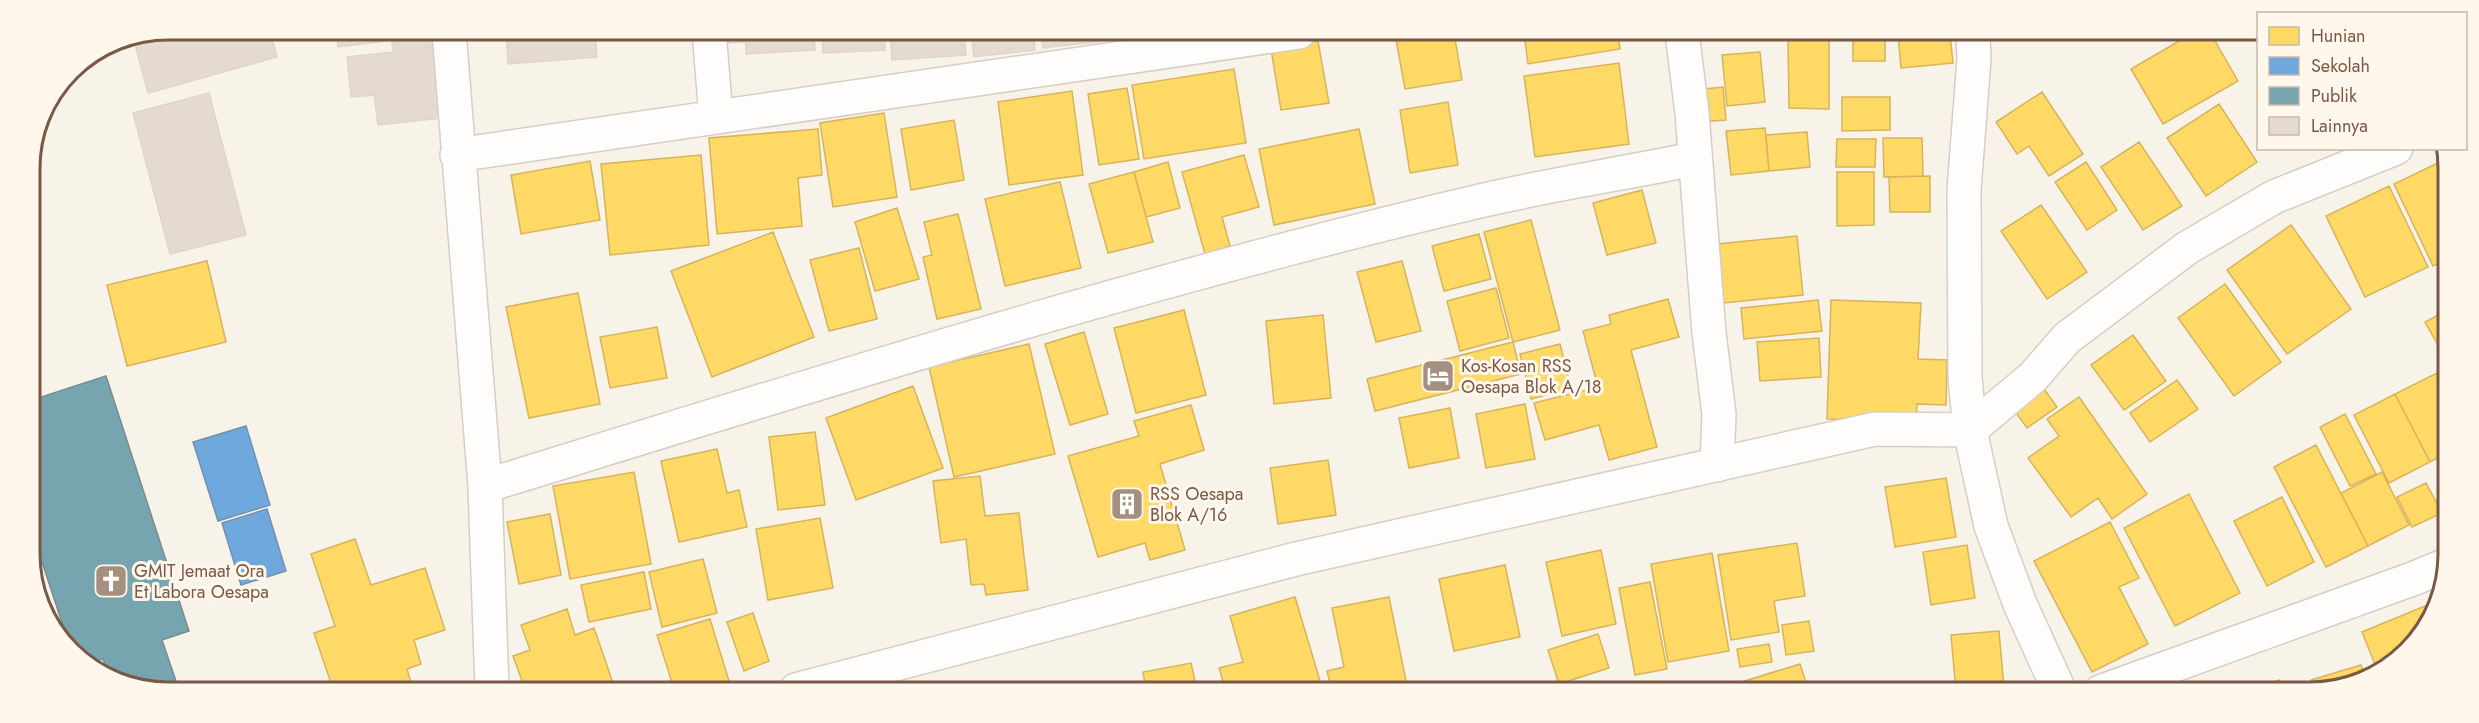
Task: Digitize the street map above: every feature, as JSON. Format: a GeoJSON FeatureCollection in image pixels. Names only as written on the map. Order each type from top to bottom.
{"type":"FeatureCollection","features":[{"type":"Feature","properties":{"kind":"street"},"geometry":{"type":"LineString","coordinates":[[457,155],[1241,40]]}},
{"type":"Feature","properties":{"kind":"street"},"geometry":{"type":"LineString","coordinates":[[1683,40],[1692,112],[1709,333],[1719,414],[1717,465]]}},
{"type":"Feature","properties":{"kind":"street"},"geometry":{"type":"LineString","coordinates":[[1973,40],[1974,59],[1964,190],[1965,378],[1970,430],[1991,526],[2020,604],[2055,682]]}},
{"type":"Feature","properties":{"kind":"street"},"geometry":{"type":"LineString","coordinates":[[450,41],[485,486],[492,682]]}},
{"type":"Feature","properties":{"kind":"street"},"geometry":{"type":"LineString","coordinates":[[710,41],[716,117]]}},
{"type":"Feature","properties":{"kind":"street"},"geometry":{"type":"LineString","coordinates":[[826,682],[1285,561],[1875,429],[1970,430],[2033,377],[2067,338],[2187,248],[2274,197],[2391,150]]}},
{"type":"Feature","properties":{"kind":"street"},"geometry":{"type":"LineString","coordinates":[[485,486],[859,371],[1168,280],[1486,199],[1695,159]]}},
{"type":"Feature","properties":{"kind":"street"},"geometry":{"type":"LineString","coordinates":[[2127,682],[2437,569]]}},
{"type":"Feature","properties":{"kind":"building: Hunian"},"geometry":{"type":"Polygon","coordinates":[[[1396,40],[1455,40],[1462,80],[1405,89],[1396,40]]]}},
{"type":"Feature","properties":{"kind":"building: Hunian"},"geometry":{"type":"Polygon","coordinates":[[[1525,40],[1619,40],[1620,49],[1528,64],[1525,40]]]}},
{"type":"Feature","properties":{"kind":"building: Hunian"},"geometry":{"type":"Polygon","coordinates":[[[1788,40],[1829,40],[1829,109],[1789,108],[1788,40]]]}},
{"type":"Feature","properties":{"kind":"building: Hunian"},"geometry":{"type":"Polygon","coordinates":[[[1853,40],[1885,40],[1885,61],[1853,61],[1853,40]]]}},
{"type":"Feature","properties":{"kind":"building: Hunian"},"geometry":{"type":"Polygon","coordinates":[[[1899,40],[1951,40],[1953,63],[1901,68],[1899,40]]]}},
{"type":"Feature","properties":{"kind":"building: Hunian"},"geometry":{"type":"Polygon","coordinates":[[[2181,40],[2214,40],[2238,81],[2163,124],[2131,69],[2181,40]]]}},
{"type":"Feature","properties":{"kind":"building: Hunian"},"geometry":{"type":"Polygon","coordinates":[[[1318,41],[1329,103],[1281,110],[1271,49],[1318,41]]]}},
{"type":"Feature","properties":{"kind":"building: Hunian"},"geometry":{"type":"Polygon","coordinates":[[[1760,52],[1765,102],[1727,106],[1722,55],[1760,52]]]}},
{"type":"Feature","properties":{"kind":"building: Hunian"},"geometry":{"type":"Polygon","coordinates":[[[1619,63],[1629,144],[1535,157],[1524,76],[1619,63]]]}},
{"type":"Feature","properties":{"kind":"building: Hunian"},"geometry":{"type":"Polygon","coordinates":[[[1234,69],[1246,143],[1144,159],[1132,85],[1234,69]]]}},
{"type":"Feature","properties":{"kind":"building: Hunian"},"geometry":{"type":"Polygon","coordinates":[[[1723,87],[1726,120],[1698,122],[1695,90],[1723,87]]]}},
{"type":"Feature","properties":{"kind":"building: Hunian"},"geometry":{"type":"Polygon","coordinates":[[[1127,88],[1139,159],[1099,165],[1088,94],[1127,88]]]}},
{"type":"Feature","properties":{"kind":"building: Hunian"},"geometry":{"type":"Polygon","coordinates":[[[1072,91],[1083,175],[1009,185],[998,102],[1072,91]]]}},
{"type":"Feature","properties":{"kind":"building: Hunian"},"geometry":{"type":"Polygon","coordinates":[[[2042,92],[2083,154],[2049,176],[2029,146],[2017,154],[1996,122],[2042,92]]]}},
{"type":"Feature","properties":{"kind":"building: Hunian"},"geometry":{"type":"Polygon","coordinates":[[[1842,97],[1890,97],[1890,130],[1842,131],[1842,97]]]}},
{"type":"Feature","properties":{"kind":"building: Hunian"},"geometry":{"type":"Polygon","coordinates":[[[1448,102],[1458,165],[1410,173],[1400,110],[1448,102]]]}},
{"type":"Feature","properties":{"kind":"building: Hunian"},"geometry":{"type":"Polygon","coordinates":[[[2219,104],[2257,162],[2206,196],[2167,138],[2219,104]]]}},
{"type":"Feature","properties":{"kind":"building: Hunian"},"geometry":{"type":"Polygon","coordinates":[[[884,113],[897,197],[833,207],[820,123],[884,113]]]}},
{"type":"Feature","properties":{"kind":"building: Hunian"},"geometry":{"type":"Polygon","coordinates":[[[954,120],[964,180],[911,190],[901,129],[954,120]]]}},
{"type":"Feature","properties":{"kind":"building: Hunian"},"geometry":{"type":"Polygon","coordinates":[[[1765,128],[1769,171],[1731,175],[1726,131],[1765,128]]]}},
{"type":"Feature","properties":{"kind":"building: Hunian"},"geometry":{"type":"Polygon","coordinates":[[[818,129],[822,175],[798,178],[802,226],[717,234],[709,138],[818,129]]]}},
{"type":"Feature","properties":{"kind":"building: Hunian"},"geometry":{"type":"Polygon","coordinates":[[[1359,129],[1375,204],[1274,225],[1259,149],[1359,129]]]}},
{"type":"Feature","properties":{"kind":"building: Hunian"},"geometry":{"type":"Polygon","coordinates":[[[1807,132],[1810,167],[1769,171],[1766,135],[1807,132]]]}},
{"type":"Feature","properties":{"kind":"building: Hunian"},"geometry":{"type":"Polygon","coordinates":[[[1883,138],[1922,138],[1923,176],[1884,177],[1883,138]]]}},
{"type":"Feature","properties":{"kind":"building: Hunian"},"geometry":{"type":"Polygon","coordinates":[[[1837,139],[1876,139],[1875,167],[1836,167],[1837,139]]]}},
{"type":"Feature","properties":{"kind":"building: Hunian"},"geometry":{"type":"Polygon","coordinates":[[[2139,142],[2182,206],[2143,230],[2101,167],[2139,142]]]}},
{"type":"Feature","properties":{"kind":"building: Hunian"},"geometry":{"type":"Polygon","coordinates":[[[701,155],[709,245],[610,255],[601,164],[701,155]]]}},
{"type":"Feature","properties":{"kind":"building: Hunian"},"geometry":{"type":"Polygon","coordinates":[[[1244,155],[1259,207],[1222,217],[1230,246],[1205,254],[1182,172],[1244,155]]]}},
{"type":"Feature","properties":{"kind":"building: Hunian"},"geometry":{"type":"Polygon","coordinates":[[[590,161],[600,220],[521,234],[511,175],[590,161]]]}},
{"type":"Feature","properties":{"kind":"building: Hunian"},"geometry":{"type":"Polygon","coordinates":[[[1168,162],[1180,208],[1146,217],[1134,172],[1168,162]]]}},
{"type":"Feature","properties":{"kind":"building: Hunian"},"geometry":{"type":"Polygon","coordinates":[[[2086,162],[2117,210],[2087,230],[2055,182],[2086,162]]]}},
{"type":"Feature","properties":{"kind":"building: Hunian"},"geometry":{"type":"Polygon","coordinates":[[[2438,163],[2438,264],[2433,266],[2394,184],[2438,163]]]}},
{"type":"Feature","properties":{"kind":"building: Hunian"},"geometry":{"type":"Polygon","coordinates":[[[1134,172],[1153,242],[1108,253],[1089,184],[1134,172]]]}},
{"type":"Feature","properties":{"kind":"building: Hunian"},"geometry":{"type":"Polygon","coordinates":[[[1837,172],[1874,172],[1874,225],[1837,226],[1837,172]]]}},
{"type":"Feature","properties":{"kind":"building: Hunian"},"geometry":{"type":"Polygon","coordinates":[[[1930,176],[1930,212],[1890,212],[1889,177],[1930,176]]]}},
{"type":"Feature","properties":{"kind":"building: Hunian"},"geometry":{"type":"Polygon","coordinates":[[[1060,182],[1081,268],[1005,286],[985,199],[1060,182]]]}},
{"type":"Feature","properties":{"kind":"building: Hunian"},"geometry":{"type":"Polygon","coordinates":[[[2389,186],[2428,267],[2365,297],[2326,216],[2389,186]]]}},
{"type":"Feature","properties":{"kind":"building: Hunian"},"geometry":{"type":"Polygon","coordinates":[[[1642,190],[1656,243],[1607,255],[1593,203],[1642,190]]]}},
{"type":"Feature","properties":{"kind":"building: Hunian"},"geometry":{"type":"Polygon","coordinates":[[[2041,205],[2087,272],[2047,299],[2001,231],[2041,205]]]}},
{"type":"Feature","properties":{"kind":"building: Hunian"},"geometry":{"type":"Polygon","coordinates":[[[897,208],[919,279],[875,291],[855,222],[897,208]]]}},
{"type":"Feature","properties":{"kind":"building: Hunian"},"geometry":{"type":"Polygon","coordinates":[[[958,214],[981,309],[937,319],[923,257],[932,255],[924,222],[958,214]]]}},
{"type":"Feature","properties":{"kind":"building: Hunian"},"geometry":{"type":"Polygon","coordinates":[[[1531,220],[1560,330],[1513,342],[1484,232],[1531,220]]]}},
{"type":"Feature","properties":{"kind":"building: Hunian"},"geometry":{"type":"Polygon","coordinates":[[[2291,225],[2351,309],[2287,354],[2227,270],[2291,225]]]}},
{"type":"Feature","properties":{"kind":"building: Hunian"},"geometry":{"type":"Polygon","coordinates":[[[773,232],[814,337],[712,377],[671,271],[773,232]]]}},
{"type":"Feature","properties":{"kind":"building: Hunian"},"geometry":{"type":"Polygon","coordinates":[[[1479,234],[1491,279],[1444,291],[1432,246],[1479,234]]]}},
{"type":"Feature","properties":{"kind":"building: Hunian"},"geometry":{"type":"Polygon","coordinates":[[[1797,236],[1803,295],[1714,304],[1707,245],[1797,236]]]}},
{"type":"Feature","properties":{"kind":"building: Hunian"},"geometry":{"type":"Polygon","coordinates":[[[859,248],[877,319],[829,331],[810,260],[859,248]]]}},
{"type":"Feature","properties":{"kind":"building: Hunian"},"geometry":{"type":"Polygon","coordinates":[[[207,261],[226,342],[127,366],[107,285],[207,261]]]}},
{"type":"Feature","properties":{"kind":"building: Hunian"},"geometry":{"type":"Polygon","coordinates":[[[1402,261],[1421,331],[1376,342],[1357,272],[1402,261]]]}},
{"type":"Feature","properties":{"kind":"building: Hunian"},"geometry":{"type":"Polygon","coordinates":[[[2225,284],[2281,362],[2234,396],[2178,318],[2225,284]]]}},
{"type":"Feature","properties":{"kind":"building: Hunian"},"geometry":{"type":"Polygon","coordinates":[[[1496,288],[1509,338],[1460,351],[1447,301],[1496,288]]]}},
{"type":"Feature","properties":{"kind":"building: Hunian"},"geometry":{"type":"Polygon","coordinates":[[[578,293],[600,404],[529,418],[506,307],[578,293]]]}},
{"type":"Feature","properties":{"kind":"building: Hunian"},"geometry":{"type":"Polygon","coordinates":[[[1668,299],[1679,337],[1631,350],[1657,447],[1609,460],[1599,425],[1545,440],[1534,403],[1598,387],[1583,331],[1611,324],[1609,315],[1668,299]]]}},
{"type":"Feature","properties":{"kind":"building: Hunian"},"geometry":{"type":"Polygon","coordinates":[[[1818,300],[1822,331],[1744,339],[1741,308],[1818,300]]]}},
{"type":"Feature","properties":{"kind":"building: Hunian"},"geometry":{"type":"Polygon","coordinates":[[[1831,300],[1921,303],[1918,359],[1947,360],[1946,405],[1917,404],[1916,422],[1827,419],[1831,300]]]}},
{"type":"Feature","properties":{"kind":"building: Hunian"},"geometry":{"type":"Polygon","coordinates":[[[1184,310],[1206,395],[1136,413],[1114,328],[1184,310]]]}},
{"type":"Feature","properties":{"kind":"building: Hunian"},"geometry":{"type":"Polygon","coordinates":[[[1323,315],[1331,398],[1274,404],[1266,321],[1323,315]]]}},
{"type":"Feature","properties":{"kind":"building: Hunian"},"geometry":{"type":"Polygon","coordinates":[[[2438,315],[2438,345],[2425,322],[2438,315]]]}},
{"type":"Feature","properties":{"kind":"building: Hunian"},"geometry":{"type":"Polygon","coordinates":[[[657,327],[667,378],[610,388],[600,337],[657,327]]]}},
{"type":"Feature","properties":{"kind":"building: Hunian"},"geometry":{"type":"Polygon","coordinates":[[[1084,332],[1108,414],[1070,425],[1045,344],[1084,332]]]}},
{"type":"Feature","properties":{"kind":"building: Hunian"},"geometry":{"type":"Polygon","coordinates":[[[2133,335],[2166,381],[2124,410],[2091,365],[2133,335]]]}},
{"type":"Feature","properties":{"kind":"building: Hunian"},"geometry":{"type":"Polygon","coordinates":[[[1819,338],[1821,377],[1760,381],[1757,342],[1819,338]]]}},
{"type":"Feature","properties":{"kind":"building: Hunian"},"geometry":{"type":"Polygon","coordinates":[[[1513,342],[1521,374],[1375,411],[1367,379],[1513,342]]]}},
{"type":"Feature","properties":{"kind":"building: Hunian"},"geometry":{"type":"Polygon","coordinates":[[[1029,344],[1055,454],[954,477],[929,367],[1029,344]]]}},
{"type":"Feature","properties":{"kind":"building: Hunian"},"geometry":{"type":"Polygon","coordinates":[[[1560,344],[1571,388],[1531,399],[1520,354],[1560,344]]]}},
{"type":"Feature","properties":{"kind":"building: Hunian"},"geometry":{"type":"Polygon","coordinates":[[[2437,373],[2438,458],[2430,462],[2395,394],[2437,373]]]}},
{"type":"Feature","properties":{"kind":"building: Hunian"},"geometry":{"type":"Polygon","coordinates":[[[2177,380],[2198,409],[2150,442],[2130,413],[2177,380]]]}},
{"type":"Feature","properties":{"kind":"building: Hunian"},"geometry":{"type":"Polygon","coordinates":[[[913,386],[943,468],[856,500],[826,418],[913,386]]]}},
{"type":"Feature","properties":{"kind":"building: Hunian"},"geometry":{"type":"Polygon","coordinates":[[[2044,389],[2057,407],[2027,428],[2014,410],[2044,389]]]}},
{"type":"Feature","properties":{"kind":"building: Hunian"},"geometry":{"type":"Polygon","coordinates":[[[2395,394],[2430,462],[2389,483],[2354,415],[2395,394]]]}},
{"type":"Feature","properties":{"kind":"building: Hunian"},"geometry":{"type":"Polygon","coordinates":[[[2079,397],[2147,494],[2112,519],[2098,498],[2071,517],[2028,458],[2059,436],[2047,419],[2079,397]]]}},
{"type":"Feature","properties":{"kind":"building: Hunian"},"geometry":{"type":"Polygon","coordinates":[[[1525,404],[1535,459],[1486,468],[1476,414],[1525,404]]]}},
{"type":"Feature","properties":{"kind":"building: Hunian","name":"RSS Oesapa Blok A/16"},"geometry":{"type":"Polygon","coordinates":[[[1191,405],[1204,450],[1160,464],[1185,550],[1150,560],[1145,543],[1098,557],[1068,456],[1139,436],[1134,421],[1191,405]]]}},
{"type":"Feature","properties":{"kind":"building: Hunian"},"geometry":{"type":"Polygon","coordinates":[[[1450,408],[1459,458],[1409,468],[1399,418],[1450,408]]]}},
{"type":"Feature","properties":{"kind":"building: Hunian"},"geometry":{"type":"Polygon","coordinates":[[[2345,414],[2376,474],[2350,486],[2320,427],[2345,414]]]}},
{"type":"Feature","properties":{"kind":"building: Hunian"},"geometry":{"type":"Polygon","coordinates":[[[815,432],[825,505],[778,510],[769,437],[815,432]]]}},
{"type":"Feature","properties":{"kind":"building: Hunian"},"geometry":{"type":"Polygon","coordinates":[[[2316,445],[2368,546],[2326,567],[2274,467],[2316,445]]]}},
{"type":"Feature","properties":{"kind":"building: Hunian"},"geometry":{"type":"Polygon","coordinates":[[[717,449],[727,493],[739,490],[747,527],[679,542],[661,461],[717,449]]]}},
{"type":"Feature","properties":{"kind":"building: Hunian"},"geometry":{"type":"Polygon","coordinates":[[[1328,460],[1336,515],[1278,524],[1270,468],[1328,460]]]}},
{"type":"Feature","properties":{"kind":"building: Hunian"},"geometry":{"type":"Polygon","coordinates":[[[634,472],[651,564],[570,579],[553,486],[634,472]]]}},
{"type":"Feature","properties":{"kind":"building: Hunian"},"geometry":{"type":"Polygon","coordinates":[[[2382,472],[2409,525],[2368,546],[2341,493],[2382,472]]]}},
{"type":"Feature","properties":{"kind":"building: Hunian"},"geometry":{"type":"Polygon","coordinates":[[[980,476],[985,516],[1019,513],[1028,590],[986,595],[984,584],[971,585],[966,539],[941,543],[933,481],[980,476]]]}},
{"type":"Feature","properties":{"kind":"building: Hunian"},"geometry":{"type":"Polygon","coordinates":[[[1946,478],[1956,537],[1895,547],[1885,487],[1946,478]]]}},
{"type":"Feature","properties":{"kind":"building: Hunian"},"geometry":{"type":"Polygon","coordinates":[[[2426,483],[2438,506],[2438,515],[2412,527],[2397,497],[2426,483]]]}},
{"type":"Feature","properties":{"kind":"building: Hunian"},"geometry":{"type":"Polygon","coordinates":[[[2189,494],[2240,593],[2175,626],[2124,528],[2189,494]]]}},
{"type":"Feature","properties":{"kind":"building: Hunian"},"geometry":{"type":"Polygon","coordinates":[[[2282,497],[2314,562],[2267,586],[2234,521],[2282,497]]]}},
{"type":"Feature","properties":{"kind":"building: Hunian"},"geometry":{"type":"Polygon","coordinates":[[[550,514],[561,575],[519,584],[507,522],[550,514]]]}},
{"type":"Feature","properties":{"kind":"building: Hunian"},"geometry":{"type":"Polygon","coordinates":[[[820,518],[833,588],[768,600],[756,529],[820,518]]]}},
{"type":"Feature","properties":{"kind":"building: Hunian"},"geometry":{"type":"Polygon","coordinates":[[[2110,522],[2139,578],[2119,587],[2148,644],[2092,672],[2034,561],[2110,522]]]}},
{"type":"Feature","properties":{"kind":"building: Hunian"},"geometry":{"type":"Polygon","coordinates":[[[355,539],[371,585],[425,568],[445,630],[414,640],[421,664],[407,669],[411,682],[331,682],[314,633],[335,626],[311,554],[355,539]]]}},
{"type":"Feature","properties":{"kind":"building: Hunian"},"geometry":{"type":"Polygon","coordinates":[[[1797,543],[1805,596],[1774,601],[1779,632],[1731,640],[1718,555],[1797,543]]]}},
{"type":"Feature","properties":{"kind":"building: Hunian"},"geometry":{"type":"Polygon","coordinates":[[[1967,545],[1975,598],[1931,605],[1923,552],[1967,545]]]}},
{"type":"Feature","properties":{"kind":"building: Hunian"},"geometry":{"type":"Polygon","coordinates":[[[1601,550],[1616,624],[1562,636],[1546,562],[1601,550]]]}},
{"type":"Feature","properties":{"kind":"building: Hunian"},"geometry":{"type":"Polygon","coordinates":[[[1712,553],[1729,651],[1668,662],[1651,564],[1712,553]]]}},
{"type":"Feature","properties":{"kind":"building: Hunian"},"geometry":{"type":"Polygon","coordinates":[[[703,559],[717,613],[662,627],[649,572],[703,559]]]}},
{"type":"Feature","properties":{"kind":"building: Hunian"},"geometry":{"type":"Polygon","coordinates":[[[1505,565],[1520,637],[1454,651],[1439,579],[1505,565]]]}},
{"type":"Feature","properties":{"kind":"building: Hunian"},"geometry":{"type":"Polygon","coordinates":[[[644,572],[651,609],[589,622],[581,585],[644,572]]]}},
{"type":"Feature","properties":{"kind":"building: Hunian"},"geometry":{"type":"Polygon","coordinates":[[[1650,582],[1667,669],[1635,675],[1619,588],[1650,582]]]}},
{"type":"Feature","properties":{"kind":"building: Hunian"},"geometry":{"type":"Polygon","coordinates":[[[1295,597],[1320,682],[1223,682],[1219,668],[1243,662],[1230,616],[1295,597]]]}},
{"type":"Feature","properties":{"kind":"building: Hunian"},"geometry":{"type":"Polygon","coordinates":[[[1389,597],[1406,682],[1330,682],[1327,671],[1344,667],[1332,608],[1389,597]]]}},
{"type":"Feature","properties":{"kind":"building: Hunian"},"geometry":{"type":"Polygon","coordinates":[[[2428,605],[2407,639],[2395,651],[2375,664],[2362,632],[2428,605]]]}},
{"type":"Feature","properties":{"kind":"building: Hunian"},"geometry":{"type":"Polygon","coordinates":[[[567,609],[575,635],[594,628],[613,682],[522,682],[513,656],[530,650],[521,625],[567,609]]]}},
{"type":"Feature","properties":{"kind":"building: Hunian"},"geometry":{"type":"Polygon","coordinates":[[[753,613],[769,661],[744,671],[727,622],[753,613]]]}},
{"type":"Feature","properties":{"kind":"building: Hunian"},"geometry":{"type":"Polygon","coordinates":[[[710,619],[729,681],[672,682],[657,635],[710,619]]]}},
{"type":"Feature","properties":{"kind":"building: Hunian"},"geometry":{"type":"Polygon","coordinates":[[[1809,621],[1814,651],[1786,655],[1782,625],[1809,621]]]}},
{"type":"Feature","properties":{"kind":"building: Hunian"},"geometry":{"type":"Polygon","coordinates":[[[1999,631],[2003,682],[1955,682],[1951,635],[1999,631]]]}},
{"type":"Feature","properties":{"kind":"building: Hunian"},"geometry":{"type":"Polygon","coordinates":[[[1598,634],[1609,668],[1565,682],[1558,682],[1548,650],[1598,634]]]}},
{"type":"Feature","properties":{"kind":"building: Hunian"},"geometry":{"type":"Polygon","coordinates":[[[1769,644],[1772,662],[1740,667],[1737,649],[1769,644]]]}},
{"type":"Feature","properties":{"kind":"building: Hunian"},"geometry":{"type":"Polygon","coordinates":[[[1191,663],[1195,682],[1145,682],[1143,672],[1191,663]]]}},
{"type":"Feature","properties":{"kind":"building: Hunian"},"geometry":{"type":"Polygon","coordinates":[[[1800,664],[1806,682],[1741,682],[1800,664]]]}},
{"type":"Feature","properties":{"kind":"building: Hunian"},"geometry":{"type":"Polygon","coordinates":[[[2361,665],[2363,671],[2327,681],[2312,682],[2311,680],[2361,665]]]}},
{"type":"Feature","properties":{"kind":"building: Sekolah"},"geometry":{"type":"Polygon","coordinates":[[[246,426],[270,505],[218,521],[193,442],[246,426]]]}},
{"type":"Feature","properties":{"kind":"building: Sekolah"},"geometry":{"type":"Polygon","coordinates":[[[267,509],[286,571],[241,585],[222,523],[267,509]]]}},
{"type":"Feature","properties":{"kind":"building: Publik","name":"GMIT Jemaat Ora Et Labora Oesapa"},"geometry":{"type":"Polygon","coordinates":[[[106,376],[189,631],[162,640],[176,681],[152,681],[120,673],[105,665],[103,659],[98,661],[91,656],[72,639],[63,627],[40,554],[40,397],[106,376]]]}},
{"type":"Feature","properties":{"kind":"building: Lainnya"},"geometry":{"type":"Polygon","coordinates":[[[161,41],[273,41],[277,57],[148,93],[135,45],[161,41]]]}},
{"type":"Feature","properties":{"kind":"building: Lainnya"},"geometry":{"type":"Polygon","coordinates":[[[337,41],[386,41],[338,47],[337,41]]]}},
{"type":"Feature","properties":{"kind":"building: Lainnya"},"geometry":{"type":"Polygon","coordinates":[[[392,41],[433,41],[442,118],[378,125],[374,95],[351,97],[347,57],[393,52],[392,41]]]}},
{"type":"Feature","properties":{"kind":"building: Lainnya"},"geometry":{"type":"Polygon","coordinates":[[[507,41],[596,41],[597,57],[508,64],[507,41]]]}},
{"type":"Feature","properties":{"kind":"building: Lainnya"},"geometry":{"type":"Polygon","coordinates":[[[726,41],[815,41],[815,50],[746,54],[746,42],[726,43],[726,41]]]}},
{"type":"Feature","properties":{"kind":"building: Lainnya"},"geometry":{"type":"Polygon","coordinates":[[[822,41],[885,41],[885,50],[823,53],[822,41]]]}},
{"type":"Feature","properties":{"kind":"building: Lainnya"},"geometry":{"type":"Polygon","coordinates":[[[891,41],[965,41],[966,55],[892,60],[891,41]]]}},
{"type":"Feature","properties":{"kind":"building: Lainnya"},"geometry":{"type":"Polygon","coordinates":[[[972,41],[1034,41],[1035,50],[974,57],[972,41]]]}},
{"type":"Feature","properties":{"kind":"building: Lainnya"},"geometry":{"type":"Polygon","coordinates":[[[1042,41],[1107,41],[1043,48],[1042,41]]]}},
{"type":"Feature","properties":{"kind":"building: Lainnya"},"geometry":{"type":"Polygon","coordinates":[[[209,93],[246,235],[170,254],[133,113],[209,93]]]}},
{"type":"Feature","properties":{"kind":"place","name":"Kos-Kosan RSS Oesapa Blok A/18"},"geometry":{"type":"Point","coordinates":[1438,376]}},
{"type":"Feature","properties":{"kind":"place","name":"RSS Oesapa Blok A/16"},"geometry":{"type":"Point","coordinates":[1127,504]}},
{"type":"Feature","properties":{"kind":"place","name":"GMIT Jemaat Ora Et Labora Oesapa"},"geometry":{"type":"Point","coordinates":[111,581]}}]}
